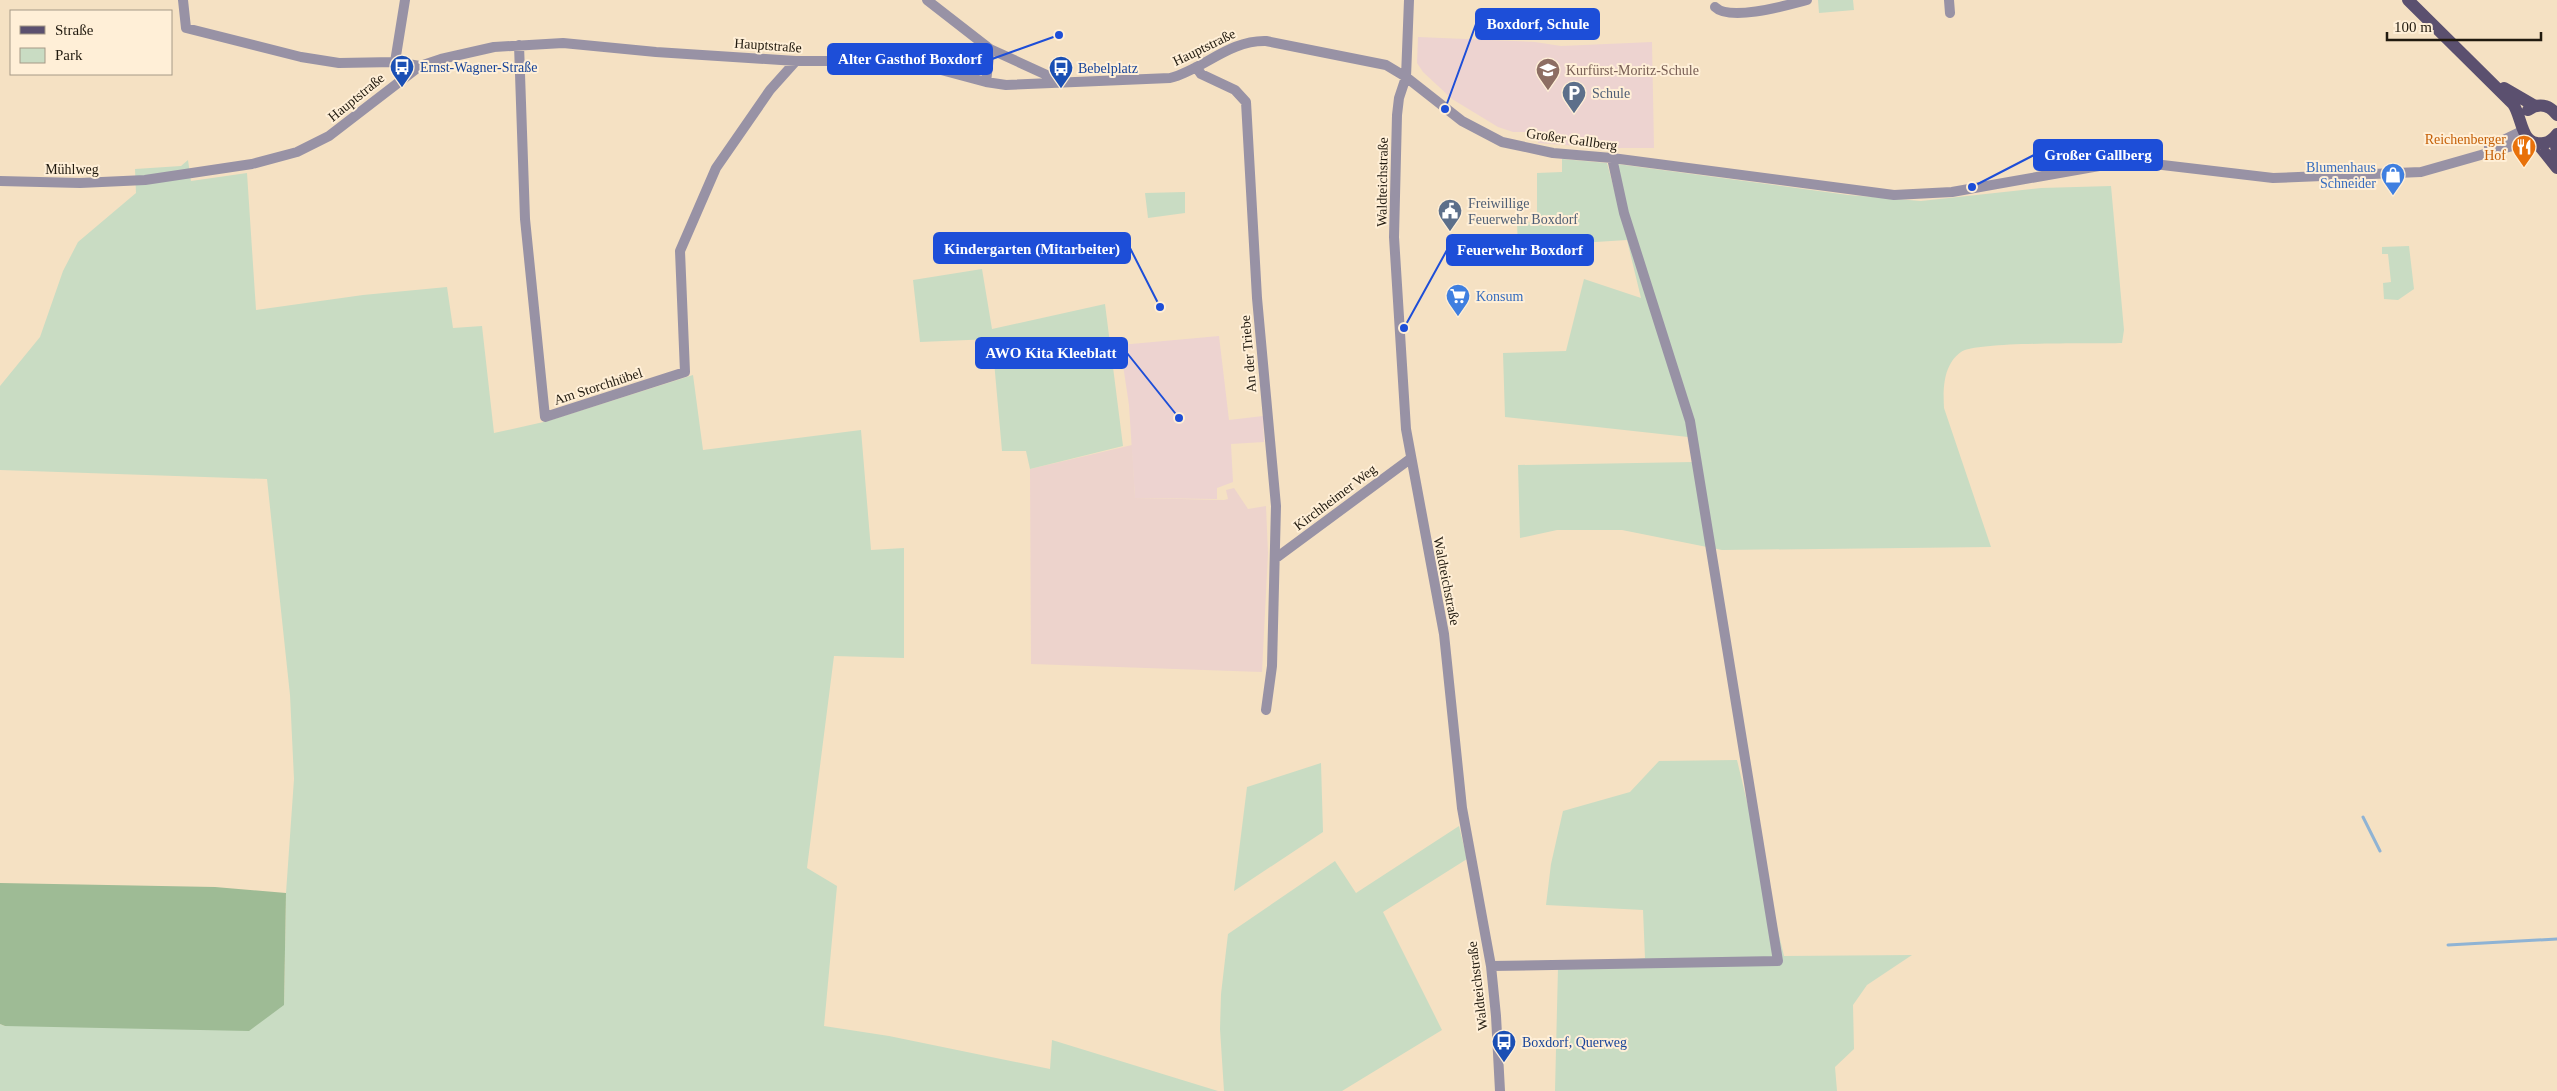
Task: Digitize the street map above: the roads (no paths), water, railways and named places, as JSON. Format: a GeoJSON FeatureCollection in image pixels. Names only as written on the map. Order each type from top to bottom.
{"type":"FeatureCollection","features":[{"type":"Feature","properties":{"kind":"main road"},"geometry":{"type":"LineString","coordinates":[[2408,0],[2490,79],[2513,104],[2527,134],[2557,168]]}},
{"type":"Feature","properties":{"kind":"main road"},"geometry":{"type":"LineString","coordinates":[[2490,79],[2535,106]]}},
{"type":"Feature","properties":{"kind":"main road"},"geometry":{"type":"LineString","coordinates":[[2527,134],[2526,111],[2535,106],[2544,106],[2556,111]]}},
{"type":"Feature","properties":{"kind":"main road"},"geometry":{"type":"LineString","coordinates":[[2527,134],[2547,142],[2556,136]]}},
{"type":"Feature","properties":{"kind":"main road"},"geometry":{"type":"LineString","coordinates":[[2556,136],[2557,154]]}},
{"type":"Feature","properties":{"kind":"street"},"geometry":{"type":"LineString","coordinates":[[183,0],[186,28],[301,57],[339,63],[395,62],[420,66]]}},
{"type":"Feature","properties":{"kind":"street"},"geometry":{"type":"LineString","coordinates":[[395,62],[405,0]]}},
{"type":"Feature","properties":{"kind":"street"},"geometry":{"type":"LineString","coordinates":[[927,0],[990,49],[1064,83]]}},
{"type":"Feature","properties":{"kind":"street"},"geometry":{"type":"LineString","coordinates":[[1715,6],[1719,11],[1727,12],[1766,10],[1807,0]]}},
{"type":"Feature","properties":{"kind":"street"},"geometry":{"type":"LineString","coordinates":[[1948,0],[1950,13]]}},
{"type":"Feature","properties":{"kind":"street","name":"Waldteichstraße"},"geometry":{"type":"LineString","coordinates":[[1410,1],[1406,76],[1397,115],[1394,236],[1406,429],[1410,459],[1444,634],[1462,808],[1491,966],[1500,1091]]}},
{"type":"Feature","properties":{"kind":"street","name":"Hauptstraße"},"geometry":{"type":"LineString","coordinates":[[145,180],[252,164],[297,152],[330,136],[420,66],[468,52],[519,45],[563,43],[656,52],[796,61],[915,63],[986,82],[1006,85],[1170,78],[1196,68],[1232,47],[1250,41],[1266,41],[1386,65],[1406,76]]}},
{"type":"Feature","properties":{"kind":"street","name":"Am Storchhübel"},"geometry":{"type":"LineString","coordinates":[[519,45],[526,219],[545,417],[686,372],[680,251],[716,168],[770,90],[796,61]]}},
{"type":"Feature","properties":{"kind":"street"},"geometry":{"type":"LineString","coordinates":[[986,82],[990,49]]}},
{"type":"Feature","properties":{"kind":"street","name":"An der Triebe"},"geometry":{"type":"LineString","coordinates":[[1196,68],[1201,74],[1235,90],[1246,102],[1256,298],[1276,506],[1272,666],[1266,710]]}},
{"type":"Feature","properties":{"kind":"street","name":"Großer Gallberg"},"geometry":{"type":"LineString","coordinates":[[1406,76],[1462,121],[1502,142],[1553,152],[1894,195],[1952,192],[2116,163],[2154,164],[2273,178],[2406,172],[2439,168],[2527,134]]}},
{"type":"Feature","properties":{"kind":"street"},"geometry":{"type":"LineString","coordinates":[[1491,966],[1778,961],[1690,421],[1624,212],[1612,158]]}},
{"type":"Feature","properties":{"kind":"street","name":"Mühlweg"},"geometry":{"type":"LineString","coordinates":[[0,181],[80,183],[145,180]]}},
{"type":"Feature","properties":{"kind":"street","name":"Kirchheimer Weg"},"geometry":{"type":"LineString","coordinates":[[1276,555],[1410,459]]}},
{"type":"Feature","properties":{"kind":"waterway"},"geometry":{"type":"LineString","coordinates":[[2363,817],[2380,851]]}},
{"type":"Feature","properties":{"kind":"waterway"},"geometry":{"type":"LineString","coordinates":[[2448,945],[2557,939]]}},
{"type":"Feature","properties":{"kind":"place","name":"Alter Gasthof Boxdorf"},"geometry":{"type":"Point","coordinates":[1059,35]}},
{"type":"Feature","properties":{"kind":"place","name":"Ernst-Wagner-Straße"},"geometry":{"type":"Point","coordinates":[402,88]}},
{"type":"Feature","properties":{"kind":"place","name":"Bebelplatz"},"geometry":{"type":"Point","coordinates":[1061,89]}},
{"type":"Feature","properties":{"kind":"place","name":"Kurfürst-Moritz-Schule"},"geometry":{"type":"Point","coordinates":[1548,91]}},
{"type":"Feature","properties":{"kind":"place","name":"Boxdorf, Schule"},"geometry":{"type":"Point","coordinates":[1445,109]}},
{"type":"Feature","properties":{"kind":"place","name":"Schule"},"geometry":{"type":"Point","coordinates":[1574,114]}},
{"type":"Feature","properties":{"kind":"place","name":"Reichenberger Hof"},"geometry":{"type":"Point","coordinates":[2524,168]}},
{"type":"Feature","properties":{"kind":"place","name":"Großer Gallberg"},"geometry":{"type":"Point","coordinates":[1972,187]}},
{"type":"Feature","properties":{"kind":"place","name":"Blumenhaus Schneider"},"geometry":{"type":"Point","coordinates":[2393,196]}},
{"type":"Feature","properties":{"kind":"place","name":"Freiwillige Feuerwehr Boxdorf"},"geometry":{"type":"Point","coordinates":[1450,232]}},
{"type":"Feature","properties":{"kind":"place","name":"Kindergarten (Mitarbeiter)"},"geometry":{"type":"Point","coordinates":[1160,307]}},
{"type":"Feature","properties":{"kind":"place","name":"Konsum"},"geometry":{"type":"Point","coordinates":[1458,317]}},
{"type":"Feature","properties":{"kind":"place","name":"Feuerwehr Boxdorf"},"geometry":{"type":"Point","coordinates":[1404,328]}},
{"type":"Feature","properties":{"kind":"place","name":"AWO Kita Kleeblatt"},"geometry":{"type":"Point","coordinates":[1179,418]}},
{"type":"Feature","properties":{"kind":"place","name":"Boxdorf, Querweg"},"geometry":{"type":"Point","coordinates":[1504,1063]}}]}
